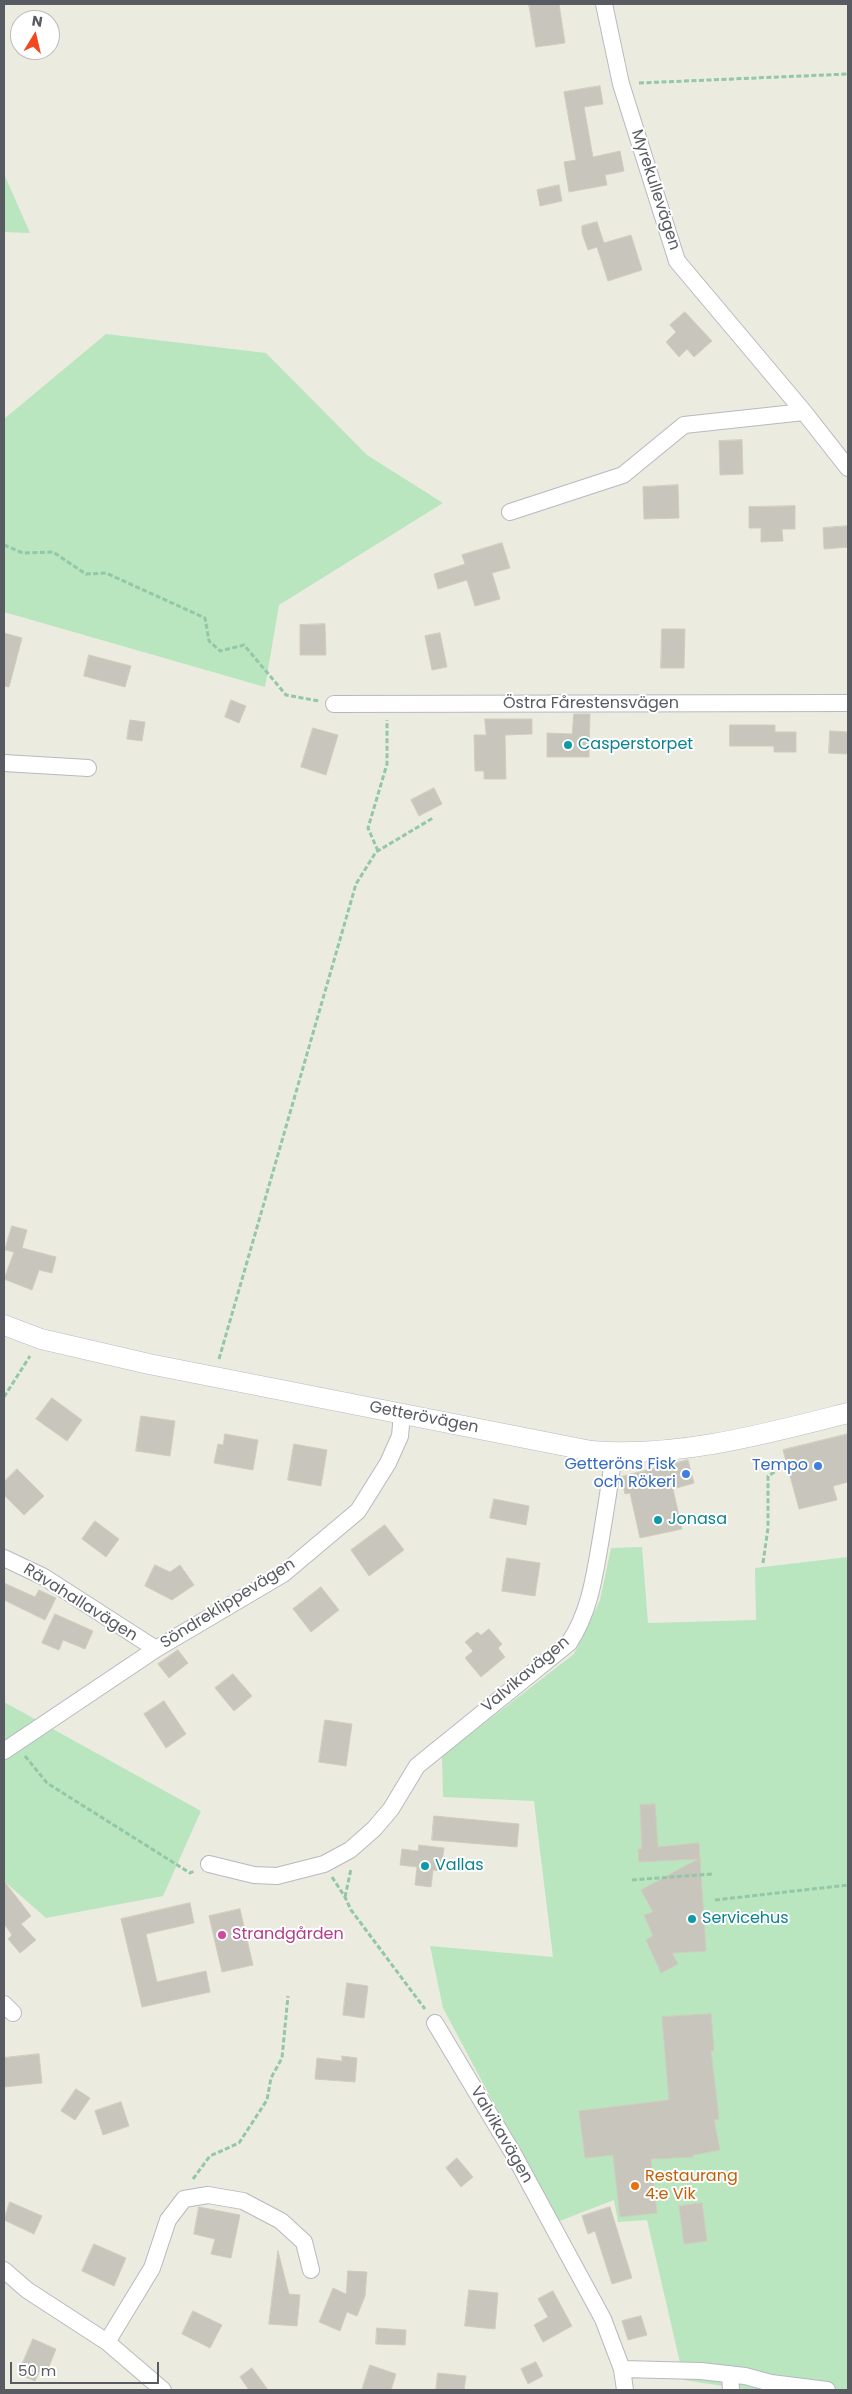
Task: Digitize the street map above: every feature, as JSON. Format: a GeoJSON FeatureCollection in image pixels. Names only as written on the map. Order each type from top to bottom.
{"type":"FeatureCollection","features":[{"type":"Feature","properties":{"kind":"street","name":"Myrekullevägen"},"geometry":{"type":"LineString","coordinates":[[604,4],[621,84],[677,261],[804,412],[848,468]]}},
{"type":"Feature","properties":{"kind":"street"},"geometry":{"type":"LineString","coordinates":[[510,512],[622,475],[684,425],[804,412]]}},
{"type":"Feature","properties":{"kind":"street","name":"Östra Fårestensvägen"},"geometry":{"type":"LineString","coordinates":[[334,704],[848,703]]}},
{"type":"Feature","properties":{"kind":"street"},"geometry":{"type":"LineString","coordinates":[[4,763],[88,768]]}},
{"type":"Feature","properties":{"kind":"street","name":"Getterövägen"},"geometry":{"type":"LineString","coordinates":[[4,1325],[41,1339],[214,1376],[591,1451],[630,1454],[703,1445],[848,1412]]}},
{"type":"Feature","properties":{"kind":"street","name":"Söndreklippevägen"},"geometry":{"type":"LineString","coordinates":[[10,1747],[156,1649],[283,1574],[358,1511],[388,1463],[400,1436],[402,1414]]}},
{"type":"Feature","properties":{"kind":"street","name":"Valvikavägen"},"geometry":{"type":"LineString","coordinates":[[209,1864],[254,1875],[277,1876],[324,1864],[350,1850],[374,1829],[391,1809],[417,1766],[569,1643],[578,1629],[591,1594],[614,1453]]}},
{"type":"Feature","properties":{"kind":"street","name":"Rävahallavägen"},"geometry":{"type":"LineString","coordinates":[[4,1558],[44,1577],[156,1649]]}},
{"type":"Feature","properties":{"kind":"street","name":"Valvikavägen"},"geometry":{"type":"LineString","coordinates":[[434,2023],[514,2155],[603,2319],[622,2369],[624,2390]]}},
{"type":"Feature","properties":{"kind":"street"},"geometry":{"type":"LineString","coordinates":[[107,2342],[152,2268],[168,2220],[186,2198],[208,2195],[243,2202],[281,2221],[304,2242],[311,2270]]}},
{"type":"Feature","properties":{"kind":"street"},"geometry":{"type":"LineString","coordinates":[[4,2270],[28,2290],[107,2342],[163,2390]]}},
{"type":"Feature","properties":{"kind":"street"},"geometry":{"type":"LineString","coordinates":[[622,2369],[702,2371],[731,2382],[827,2390]]}},
{"type":"Feature","properties":{"kind":"path"},"geometry":{"type":"LineString","coordinates":[[621,84],[848,74]]}},
{"type":"Feature","properties":{"kind":"path"},"geometry":{"type":"LineString","coordinates":[[4,545],[23,554],[53,552],[86,574],[106,573],[206,618],[210,641],[220,651],[244,645],[286,695],[334,704]]}},
{"type":"Feature","properties":{"kind":"path"},"geometry":{"type":"LineString","coordinates":[[378,851],[368,828],[388,764],[387,704]]}},
{"type":"Feature","properties":{"kind":"path"},"geometry":{"type":"LineString","coordinates":[[214,1376],[356,884],[378,851],[432,818]]}},
{"type":"Feature","properties":{"kind":"path"},"geometry":{"type":"LineString","coordinates":[[4,1397],[41,1339]]}},
{"type":"Feature","properties":{"kind":"path"},"geometry":{"type":"LineString","coordinates":[[762,1563],[768,1528],[768,1476],[778,1470]]}},
{"type":"Feature","properties":{"kind":"path"},"geometry":{"type":"LineString","coordinates":[[10,1747],[47,1783],[109,1824],[190,1873],[209,1864]]}},
{"type":"Feature","properties":{"kind":"path"},"geometry":{"type":"LineString","coordinates":[[346,1897],[353,1855],[350,1850]]}},
{"type":"Feature","properties":{"kind":"path"},"geometry":{"type":"LineString","coordinates":[[324,1864],[346,1897],[351,1910],[434,2023]]}},
{"type":"Feature","properties":{"kind":"path"},"geometry":{"type":"LineString","coordinates":[[632,1880],[712,1874]]}},
{"type":"Feature","properties":{"kind":"path"},"geometry":{"type":"LineString","coordinates":[[715,1900],[848,1885]]}},
{"type":"Feature","properties":{"kind":"path"},"geometry":{"type":"LineString","coordinates":[[186,2198],[189,2184],[210,2156],[239,2143],[267,2100],[271,2078],[282,2058],[288,1996]]}},
{"type":"Feature","properties":{"kind":"green space"},"geometry":{"type":"Polygon","coordinates":[[[4,174],[30,233],[4,232],[4,174]]]}},
{"type":"Feature","properties":{"kind":"green space"},"geometry":{"type":"Polygon","coordinates":[[[106,334],[266,353],[367,455],[443,503],[279,605],[265,687],[4,612],[4,419],[106,334]]]}},
{"type":"Feature","properties":{"kind":"green space"},"geometry":{"type":"Polygon","coordinates":[[[642,1547],[648,1623],[756,1620],[755,1568],[848,1557],[848,2390],[750,2390],[684,2380],[647,2220],[618,2222],[614,2200],[557,2222],[443,2008],[430,1946],[553,1957],[534,1801],[443,1797],[442,1756],[574,1654],[600,1600],[611,1548],[642,1547]]]}},
{"type":"Feature","properties":{"kind":"green space"},"geometry":{"type":"Polygon","coordinates":[[[4,1702],[201,1811],[163,1896],[46,1918],[4,1881],[4,1702]]]}},
{"type":"Feature","properties":{"kind":"building"},"geometry":{"type":"Polygon","coordinates":[[[529,4],[559,4],[565,43],[536,47],[529,4]]]}},
{"type":"Feature","properties":{"kind":"building"},"geometry":{"type":"Polygon","coordinates":[[[600,86],[603,104],[584,107],[593,157],[620,151],[624,171],[605,175],[607,185],[569,192],[564,162],[576,160],[564,92],[600,86]]]}},
{"type":"Feature","properties":{"kind":"building"},"geometry":{"type":"Polygon","coordinates":[[[559,185],[562,201],[540,206],[537,190],[559,185]]]}},
{"type":"Feature","properties":{"kind":"building"},"geometry":{"type":"Polygon","coordinates":[[[597,222],[604,243],[631,235],[642,270],[608,281],[597,247],[588,250],[582,233],[582,226],[597,222]]]}},
{"type":"Feature","properties":{"kind":"building"},"geometry":{"type":"Polygon","coordinates":[[[685,312],[712,341],[694,357],[687,349],[679,357],[666,342],[676,332],[670,325],[685,312]]]}},
{"type":"Feature","properties":{"kind":"building"},"geometry":{"type":"Polygon","coordinates":[[[742,440],[743,474],[720,475],[719,441],[742,440]]]}},
{"type":"Feature","properties":{"kind":"building"},"geometry":{"type":"Polygon","coordinates":[[[678,485],[679,518],[644,519],[643,487],[678,485]]]}},
{"type":"Feature","properties":{"kind":"building"},"geometry":{"type":"Polygon","coordinates":[[[795,506],[795,529],[782,529],[783,541],[761,542],[761,528],[749,528],[749,507],[795,506]]]}},
{"type":"Feature","properties":{"kind":"building"},"geometry":{"type":"Polygon","coordinates":[[[848,526],[848,547],[824,549],[823,528],[848,526]]]}},
{"type":"Feature","properties":{"kind":"building"},"geometry":{"type":"Polygon","coordinates":[[[502,543],[510,568],[492,573],[500,599],[475,606],[467,580],[438,589],[434,574],[465,564],[462,555],[502,543]]]}},
{"type":"Feature","properties":{"kind":"building"},"geometry":{"type":"Polygon","coordinates":[[[325,624],[326,655],[300,655],[300,625],[325,624]]]}},
{"type":"Feature","properties":{"kind":"building"},"geometry":{"type":"Polygon","coordinates":[[[662,629],[685,629],[684,668],[661,668],[662,629]]]}},
{"type":"Feature","properties":{"kind":"building"},"geometry":{"type":"Polygon","coordinates":[[[4,633],[22,638],[9,687],[4,686],[4,633]]]}},
{"type":"Feature","properties":{"kind":"building"},"geometry":{"type":"Polygon","coordinates":[[[440,633],[447,667],[432,670],[425,636],[440,633]]]}},
{"type":"Feature","properties":{"kind":"building"},"geometry":{"type":"Polygon","coordinates":[[[89,655],[131,666],[125,687],[84,676],[89,655]]]}},
{"type":"Feature","properties":{"kind":"building"},"geometry":{"type":"Polygon","coordinates":[[[231,700],[246,706],[239,723],[225,717],[231,700]]]}},
{"type":"Feature","properties":{"kind":"building","name":"Casperstorpet"},"geometry":{"type":"Polygon","coordinates":[[[574,714],[590,714],[589,757],[547,757],[547,733],[572,734],[574,714]]]}},
{"type":"Feature","properties":{"kind":"building"},"geometry":{"type":"Polygon","coordinates":[[[485,719],[532,719],[532,734],[505,735],[506,779],[484,779],[484,771],[475,771],[474,735],[486,735],[485,719]]]}},
{"type":"Feature","properties":{"kind":"building"},"geometry":{"type":"Polygon","coordinates":[[[130,720],[145,722],[142,741],[127,739],[130,720]]]}},
{"type":"Feature","properties":{"kind":"building"},"geometry":{"type":"Polygon","coordinates":[[[730,725],[775,725],[775,732],[796,732],[796,752],[774,752],[774,746],[730,746],[730,725]]]}},
{"type":"Feature","properties":{"kind":"building"},"geometry":{"type":"Polygon","coordinates":[[[313,728],[338,735],[326,775],[301,767],[313,728]]]}},
{"type":"Feature","properties":{"kind":"building"},"geometry":{"type":"Polygon","coordinates":[[[830,731],[848,732],[848,754],[829,753],[830,731]]]}},
{"type":"Feature","properties":{"kind":"building"},"geometry":{"type":"Polygon","coordinates":[[[434,788],[442,804],[419,816],[411,800],[434,788]]]}},
{"type":"Feature","properties":{"kind":"building"},"geometry":{"type":"Polygon","coordinates":[[[12,1226],[27,1230],[22,1248],[56,1257],[52,1273],[39,1270],[32,1290],[4,1279],[14,1252],[5,1250],[12,1226]]]}},
{"type":"Feature","properties":{"kind":"building"},"geometry":{"type":"Polygon","coordinates":[[[52,1398],[82,1420],[67,1441],[36,1419],[52,1398]]]}},
{"type":"Feature","properties":{"kind":"building"},"geometry":{"type":"Polygon","coordinates":[[[141,1416],[175,1421],[170,1456],[136,1451],[141,1416]]]}},
{"type":"Feature","properties":{"kind":"building"},"geometry":{"type":"Polygon","coordinates":[[[225,1434],[258,1440],[253,1470],[214,1463],[218,1444],[223,1445],[225,1434]]]}},
{"type":"Feature","properties":{"kind":"building","name":"Tempo"},"geometry":{"type":"Polygon","coordinates":[[[848,1434],[848,1482],[833,1486],[837,1500],[799,1509],[783,1450],[848,1434]]]}},
{"type":"Feature","properties":{"kind":"building"},"geometry":{"type":"Polygon","coordinates":[[[294,1444],[327,1450],[321,1486],[288,1480],[294,1444]]]}},
{"type":"Feature","properties":{"kind":"building"},"geometry":{"type":"Polygon","coordinates":[[[688,1460],[694,1483],[673,1489],[682,1529],[640,1538],[630,1493],[625,1494],[621,1477],[688,1460]]]}},
{"type":"Feature","properties":{"kind":"building"},"geometry":{"type":"Polygon","coordinates":[[[17,1469],[44,1496],[24,1515],[4,1495],[4,1482],[17,1469]]]}},
{"type":"Feature","properties":{"kind":"building"},"geometry":{"type":"Polygon","coordinates":[[[494,1499],[529,1506],[526,1525],[490,1518],[494,1499]]]}},
{"type":"Feature","properties":{"kind":"building"},"geometry":{"type":"Polygon","coordinates":[[[95,1521],[119,1539],[106,1557],[82,1539],[95,1521]]]}},
{"type":"Feature","properties":{"kind":"building"},"geometry":{"type":"Polygon","coordinates":[[[385,1525],[404,1550],[369,1576],[351,1550],[385,1525]]]}},
{"type":"Feature","properties":{"kind":"building"},"geometry":{"type":"Polygon","coordinates":[[[507,1558],[540,1563],[535,1596],[502,1591],[507,1558]]]}},
{"type":"Feature","properties":{"kind":"building"},"geometry":{"type":"Polygon","coordinates":[[[155,1565],[170,1572],[180,1565],[194,1585],[172,1600],[145,1586],[155,1565]]]}},
{"type":"Feature","properties":{"kind":"building"},"geometry":{"type":"Polygon","coordinates":[[[4,1583],[35,1597],[39,1590],[56,1598],[45,1620],[4,1600],[4,1583]]]}},
{"type":"Feature","properties":{"kind":"building"},"geometry":{"type":"Polygon","coordinates":[[[321,1587],[339,1610],[311,1632],[293,1609],[321,1587]]]}},
{"type":"Feature","properties":{"kind":"building"},"geometry":{"type":"Polygon","coordinates":[[[55,1614],[93,1631],[85,1649],[63,1640],[59,1650],[42,1643],[55,1614]]]}},
{"type":"Feature","properties":{"kind":"building"},"geometry":{"type":"Polygon","coordinates":[[[489,1629],[502,1644],[498,1648],[505,1657],[481,1677],[465,1658],[473,1651],[465,1642],[477,1632],[481,1635],[489,1629]]]}},
{"type":"Feature","properties":{"kind":"building"},"geometry":{"type":"Polygon","coordinates":[[[178,1650],[188,1663],[169,1678],[158,1664],[178,1650]]]}},
{"type":"Feature","properties":{"kind":"building"},"geometry":{"type":"Polygon","coordinates":[[[233,1674],[252,1696],[234,1711],[215,1688],[233,1674]]]}},
{"type":"Feature","properties":{"kind":"building"},"geometry":{"type":"Polygon","coordinates":[[[164,1701],[186,1734],[166,1748],[144,1714],[164,1701]]]}},
{"type":"Feature","properties":{"kind":"building"},"geometry":{"type":"Polygon","coordinates":[[[325,1720],[352,1724],[346,1766],[319,1762],[325,1720]]]}},
{"type":"Feature","properties":{"kind":"building"},"geometry":{"type":"Polygon","coordinates":[[[655,1804],[658,1847],[699,1843],[706,1951],[672,1953],[678,1964],[661,1973],[646,1940],[653,1936],[644,1915],[653,1912],[641,1890],[698,1859],[639,1862],[638,1849],[642,1849],[640,1805],[655,1804]]]}},
{"type":"Feature","properties":{"kind":"building"},"geometry":{"type":"Polygon","coordinates":[[[434,1816],[519,1824],[517,1847],[432,1840],[434,1816]]]}},
{"type":"Feature","properties":{"kind":"building","name":"Vallas"},"geometry":{"type":"Polygon","coordinates":[[[419,1845],[444,1848],[441,1871],[433,1870],[431,1887],[415,1885],[417,1867],[400,1865],[402,1849],[418,1851],[419,1845]]]}},
{"type":"Feature","properties":{"kind":"building"},"geometry":{"type":"Polygon","coordinates":[[[4,1881],[31,1916],[21,1924],[36,1940],[20,1953],[8,1939],[12,1935],[4,1924],[4,1881]]]}},
{"type":"Feature","properties":{"kind":"building"},"geometry":{"type":"Polygon","coordinates":[[[190,1903],[194,1923],[146,1934],[157,1982],[206,1971],[210,1992],[142,2007],[121,1919],[190,1903]]]}},
{"type":"Feature","properties":{"kind":"building"},"geometry":{"type":"Polygon","coordinates":[[[240,1909],[253,1965],[222,1972],[209,1916],[240,1909]]]}},
{"type":"Feature","properties":{"kind":"building"},"geometry":{"type":"Polygon","coordinates":[[[347,1983],[368,1986],[364,2018],[343,2015],[347,1983]]]}},
{"type":"Feature","properties":{"kind":"building"},"geometry":{"type":"Polygon","coordinates":[[[711,2014],[714,2051],[711,2051],[719,2119],[714,2120],[720,2150],[693,2155],[693,2157],[651,2159],[657,2213],[620,2217],[613,2155],[585,2158],[579,2111],[669,2100],[662,2017],[711,2014]]]}},
{"type":"Feature","properties":{"kind":"building"},"geometry":{"type":"Polygon","coordinates":[[[39,2054],[42,2083],[4,2087],[4,2058],[39,2054]]]}},
{"type":"Feature","properties":{"kind":"building"},"geometry":{"type":"Polygon","coordinates":[[[342,2056],[357,2058],[355,2082],[315,2079],[317,2058],[342,2061],[342,2056]]]}},
{"type":"Feature","properties":{"kind":"building"},"geometry":{"type":"Polygon","coordinates":[[[76,2089],[90,2098],[75,2120],[61,2111],[76,2089]]]}},
{"type":"Feature","properties":{"kind":"building"},"geometry":{"type":"Polygon","coordinates":[[[121,2102],[129,2126],[103,2135],[95,2111],[121,2102]]]}},
{"type":"Feature","properties":{"kind":"building"},"geometry":{"type":"Polygon","coordinates":[[[457,2158],[473,2177],[461,2187],[446,2168],[457,2158]]]}},
{"type":"Feature","properties":{"kind":"building"},"geometry":{"type":"Polygon","coordinates":[[[10,2202],[42,2216],[34,2234],[4,2220],[10,2202]]]}},
{"type":"Feature","properties":{"kind":"building"},"geometry":{"type":"Polygon","coordinates":[[[702,2203],[707,2241],[684,2244],[679,2206],[702,2203]]]}},
{"type":"Feature","properties":{"kind":"building"},"geometry":{"type":"Polygon","coordinates":[[[199,2207],[240,2215],[231,2258],[211,2254],[215,2239],[194,2234],[199,2207]]]}},
{"type":"Feature","properties":{"kind":"building"},"geometry":{"type":"Polygon","coordinates":[[[610,2207],[632,2278],[612,2284],[595,2231],[588,2234],[582,2216],[610,2207]]]}},
{"type":"Feature","properties":{"kind":"building"},"geometry":{"type":"Polygon","coordinates":[[[94,2244],[126,2258],[114,2286],[82,2271],[94,2244]]]}},
{"type":"Feature","properties":{"kind":"building"},"geometry":{"type":"Polygon","coordinates":[[[278,2251],[289,2294],[300,2295],[297,2326],[269,2324],[278,2251]]]}},
{"type":"Feature","properties":{"kind":"building"},"geometry":{"type":"Polygon","coordinates":[[[348,2271],[367,2272],[365,2296],[357,2316],[347,2312],[340,2331],[319,2322],[333,2288],[346,2294],[348,2271]]]}},
{"type":"Feature","properties":{"kind":"building"},"geometry":{"type":"Polygon","coordinates":[[[469,2290],[498,2293],[495,2329],[465,2326],[469,2290]]]}},
{"type":"Feature","properties":{"kind":"building"},"geometry":{"type":"Polygon","coordinates":[[[553,2291],[572,2326],[543,2342],[534,2325],[548,2317],[538,2299],[553,2291]]]}},
{"type":"Feature","properties":{"kind":"building"},"geometry":{"type":"Polygon","coordinates":[[[193,2311],[222,2325],[210,2348],[182,2334],[193,2311]]]}},
{"type":"Feature","properties":{"kind":"building"},"geometry":{"type":"Polygon","coordinates":[[[641,2316],[647,2335],[628,2340],[622,2321],[641,2316]]]}},
{"type":"Feature","properties":{"kind":"building"},"geometry":{"type":"Polygon","coordinates":[[[377,2328],[406,2330],[405,2345],[376,2344],[377,2328]]]}},
{"type":"Feature","properties":{"kind":"building"},"geometry":{"type":"Polygon","coordinates":[[[33,2339],[56,2349],[48,2369],[42,2366],[35,2381],[18,2374],[33,2339]]]}},
{"type":"Feature","properties":{"kind":"building"},"geometry":{"type":"Polygon","coordinates":[[[536,2362],[543,2376],[528,2384],[521,2369],[536,2362]]]}},
{"type":"Feature","properties":{"kind":"building"},"geometry":{"type":"Polygon","coordinates":[[[370,2365],[396,2374],[391,2390],[362,2390],[370,2365]]]}},
{"type":"Feature","properties":{"kind":"building"},"geometry":{"type":"Polygon","coordinates":[[[252,2368],[268,2390],[249,2390],[240,2377],[252,2368]]]}},
{"type":"Feature","properties":{"kind":"building"},"geometry":{"type":"Polygon","coordinates":[[[438,2373],[466,2376],[464,2390],[436,2390],[438,2373]]]}},
{"type":"Feature","properties":{"kind":"place","name":"Casperstorpet"},"geometry":{"type":"Point","coordinates":[568,745]}},
{"type":"Feature","properties":{"kind":"place","name":"Tempo"},"geometry":{"type":"Point","coordinates":[818,1466]}},
{"type":"Feature","properties":{"kind":"place","name":"Getteröns Fisk och Rökeri"},"geometry":{"type":"Point","coordinates":[686,1474]}},
{"type":"Feature","properties":{"kind":"place","name":"Jonasa"},"geometry":{"type":"Point","coordinates":[658,1520]}},
{"type":"Feature","properties":{"kind":"place","name":"Vallas"},"geometry":{"type":"Point","coordinates":[425,1866]}},
{"type":"Feature","properties":{"kind":"place","name":"Servicehus"},"geometry":{"type":"Point","coordinates":[692,1919]}},
{"type":"Feature","properties":{"kind":"place","name":"Strandgården"},"geometry":{"type":"Point","coordinates":[222,1935]}},
{"type":"Feature","properties":{"kind":"place","name":"Restaurang 4:e Vik"},"geometry":{"type":"Point","coordinates":[635,2186]}}]}
